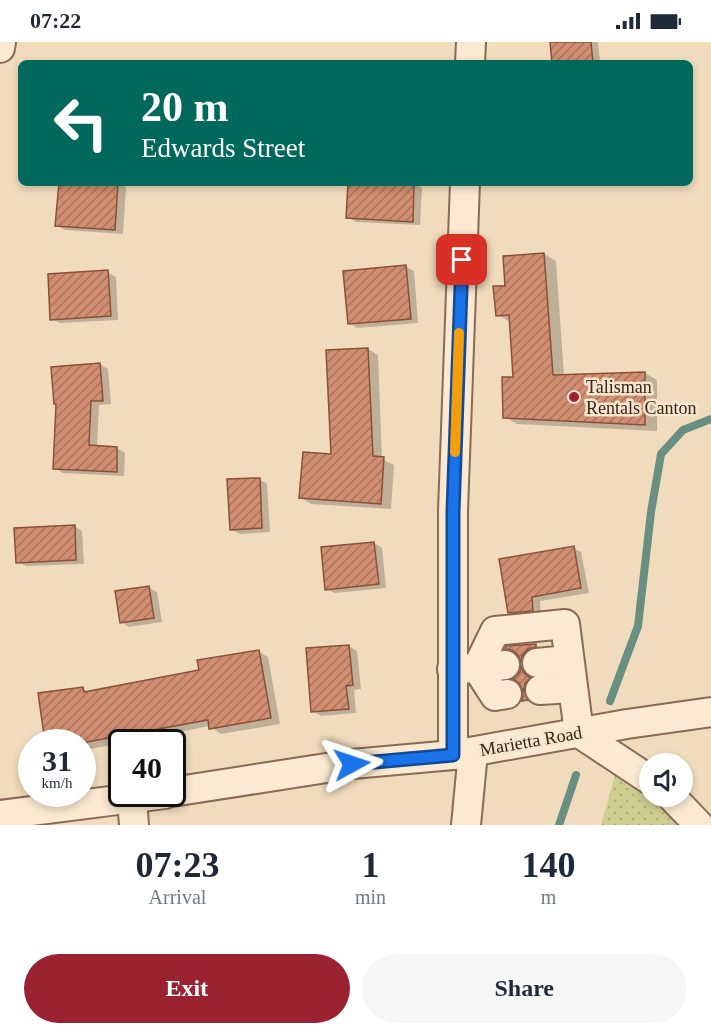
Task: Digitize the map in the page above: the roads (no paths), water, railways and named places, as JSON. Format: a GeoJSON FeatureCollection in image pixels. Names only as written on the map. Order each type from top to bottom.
{"type":"FeatureCollection","features":[{"type":"Feature","properties":{"kind":"street"},"geometry":{"type":"LineString","coordinates":[[0,48],[1,42]]}},
{"type":"Feature","properties":{"kind":"street"},"geometry":{"type":"LineString","coordinates":[[470,60],[471,42]]}},
{"type":"Feature","properties":{"kind":"street"},"geometry":{"type":"LineString","coordinates":[[465,186],[453,511],[464,668],[463,753],[466,825]]}},
{"type":"Feature","properties":{"kind":"street"},"geometry":{"type":"LineString","coordinates":[[464,668],[495,631],[565,624],[579,733],[639,773]]}},
{"type":"Feature","properties":{"kind":"street"},"geometry":{"type":"LineString","coordinates":[[568,660],[538,677],[573,688]]}},
{"type":"Feature","properties":{"kind":"street"},"geometry":{"type":"LineString","coordinates":[[464,668],[505,665]]}},
{"type":"Feature","properties":{"kind":"street"},"geometry":{"type":"LineString","coordinates":[[464,668],[495,696],[507,694]]}},
{"type":"Feature","properties":{"kind":"street","name":"Marietta Road"},"geometry":{"type":"LineString","coordinates":[[186,790],[352,764],[463,753],[711,712]]}},
{"type":"Feature","properties":{"kind":"street"},"geometry":{"type":"LineString","coordinates":[[682,807],[699,825]]}},
{"type":"Feature","properties":{"kind":"street"},"geometry":{"type":"LineString","coordinates":[[0,815],[56,816],[133,812]]}},
{"type":"Feature","properties":{"kind":"waterway"},"geometry":{"type":"LineString","coordinates":[[610,701],[638,626],[651,512],[661,454],[683,430],[711,419]]}},
{"type":"Feature","properties":{"kind":"waterway"},"geometry":{"type":"LineString","coordinates":[[559,825],[576,775]]}},
{"type":"Feature","properties":{"kind":"place","name":"Talisman Rentals Canton"},"geometry":{"type":"Point","coordinates":[574,397]}}]}
